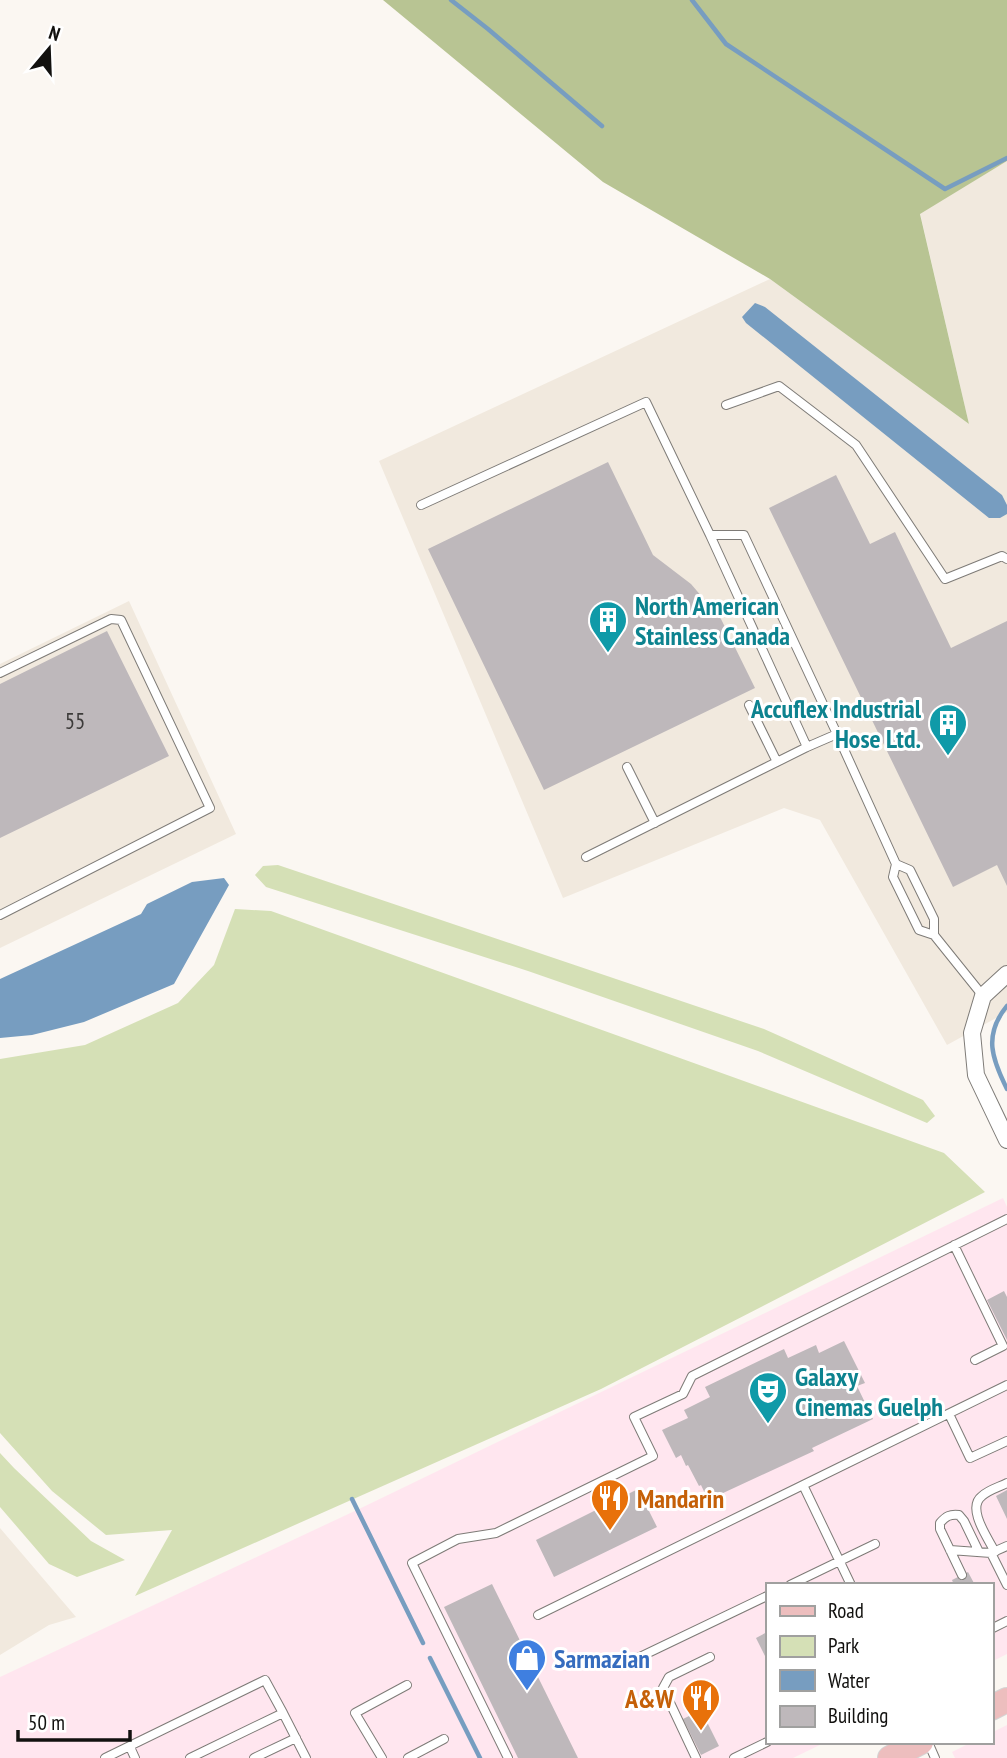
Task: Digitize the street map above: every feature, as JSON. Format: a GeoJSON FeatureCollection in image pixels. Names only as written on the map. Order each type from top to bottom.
{"type":"FeatureCollection","features":[{"type":"Feature","properties":{"kind":"main road"},"geometry":{"type":"LineString","coordinates":[[890,1758],[918,1744]]}},
{"type":"Feature","properties":{"kind":"street"},"geometry":{"type":"LineString","coordinates":[[1007,974],[983,996],[972,1033],[976,1075],[1007,1140]]}},
{"type":"Feature","properties":{"kind":"lane"},"geometry":{"type":"LineString","coordinates":[[726,405],[779,386],[856,445],[946,579],[1002,556],[1007,559]]}},
{"type":"Feature","properties":{"kind":"lane"},"geometry":{"type":"LineString","coordinates":[[421,505],[646,402],[807,747]]}},
{"type":"Feature","properties":{"kind":"lane"},"geometry":{"type":"LineString","coordinates":[[710,535],[744,535],[895,864],[893,877],[919,930],[934,935],[983,996]]}},
{"type":"Feature","properties":{"kind":"lane"},"geometry":{"type":"LineString","coordinates":[[0,673],[111,619],[121,620],[211,808],[0,915]]}},
{"type":"Feature","properties":{"kind":"lane"},"geometry":{"type":"LineString","coordinates":[[749,705],[777,762]]}},
{"type":"Feature","properties":{"kind":"lane"},"geometry":{"type":"LineString","coordinates":[[586,856],[837,734]]}},
{"type":"Feature","properties":{"kind":"lane"},"geometry":{"type":"LineString","coordinates":[[628,767],[655,823]]}},
{"type":"Feature","properties":{"kind":"lane"},"geometry":{"type":"LineString","coordinates":[[895,864],[910,870],[934,919],[934,935]]}},
{"type":"Feature","properties":{"kind":"lane"},"geometry":{"type":"LineString","coordinates":[[508,1758],[412,1563],[458,1539],[496,1533],[653,1456],[634,1417],[682,1394],[692,1376],[1007,1219]]}},
{"type":"Feature","properties":{"kind":"lane"},"geometry":{"type":"LineString","coordinates":[[954,1245],[1003,1346],[975,1360]]}},
{"type":"Feature","properties":{"kind":"lane"},"geometry":{"type":"LineString","coordinates":[[538,1615],[1007,1385]]}},
{"type":"Feature","properties":{"kind":"lane"},"geometry":{"type":"LineString","coordinates":[[949,1414],[970,1458],[1007,1441]]}},
{"type":"Feature","properties":{"kind":"lane"},"geometry":{"type":"LineString","coordinates":[[1007,1483],[981,1496],[975,1504],[976,1513],[1007,1585]]}},
{"type":"Feature","properties":{"kind":"lane"},"geometry":{"type":"LineString","coordinates":[[803,1485],[850,1583]]}},
{"type":"Feature","properties":{"kind":"lane"},"geometry":{"type":"LineString","coordinates":[[962,1575],[940,1529],[940,1523],[945,1517],[959,1515],[979,1552]]}},
{"type":"Feature","properties":{"kind":"lane"},"geometry":{"type":"LineString","coordinates":[[810,1581],[839,1561],[875,1544]]}},
{"type":"Feature","properties":{"kind":"lane"},"geometry":{"type":"LineString","coordinates":[[950,1550],[993,1553],[1007,1546]]}},
{"type":"Feature","properties":{"kind":"lane"},"geometry":{"type":"LineString","coordinates":[[621,1666],[766,1596]]}},
{"type":"Feature","properties":{"kind":"lane"},"geometry":{"type":"LineString","coordinates":[[696,1758],[663,1688],[669,1677],[710,1657]]}},
{"type":"Feature","properties":{"kind":"lane"},"geometry":{"type":"LineString","coordinates":[[106,1758],[265,1680],[306,1758]]}},
{"type":"Feature","properties":{"kind":"lane"},"geometry":{"type":"LineString","coordinates":[[382,1758],[355,1713],[407,1685]]}},
{"type":"Feature","properties":{"kind":"lane"},"geometry":{"type":"LineString","coordinates":[[190,1758],[283,1713]]}},
{"type":"Feature","properties":{"kind":"lane"},"geometry":{"type":"LineString","coordinates":[[254,1758],[296,1738]]}},
{"type":"Feature","properties":{"kind":"lane"},"geometry":{"type":"LineString","coordinates":[[408,1758],[444,1738]]}},
{"type":"Feature","properties":{"kind":"lane"},"geometry":{"type":"LineString","coordinates":[[734,1758],[766,1742]]}},
{"type":"Feature","properties":{"kind":"lane"},"geometry":{"type":"LineString","coordinates":[[130,1746],[135,1758]]}},
{"type":"Feature","properties":{"kind":"shaded area"},"geometry":{"type":"Polygon","coordinates":[[[1007,161],[1007,1012],[947,1045],[820,820],[784,808],[563,898],[379,461],[770,279],[969,424],[920,213],[1007,161]]]}},
{"type":"Feature","properties":{"kind":"shaded area"},"geometry":{"type":"Polygon","coordinates":[[[129,601],[236,834],[0,948],[0,664],[129,601]]]}},
{"type":"Feature","properties":{"kind":"shaded area"},"geometry":{"type":"Polygon","coordinates":[[[1003,1198],[1007,1207],[1007,1654],[993,1661],[993,1583],[766,1583],[766,1744],[822,1744],[793,1758],[0,1758],[0,1677],[359,1509],[1003,1198]]]}},
{"type":"Feature","properties":{"kind":"shaded area"},"geometry":{"type":"Polygon","coordinates":[[[0,1528],[76,1617],[49,1625],[0,1655],[0,1528]]]}},
{"type":"Feature","properties":{"kind":"shaded area"},"geometry":{"type":"Polygon","coordinates":[[[1007,1725],[1007,1758],[955,1758],[952,1752],[968,1744],[993,1744],[993,1732],[1007,1725]]]}},
{"type":"Feature","properties":{"kind":"green space"},"geometry":{"type":"Polygon","coordinates":[[[383,0],[1007,0],[1007,161],[920,214],[969,424],[770,279],[603,182],[383,0]]]}},
{"type":"Feature","properties":{"kind":"green space"},"geometry":{"type":"Polygon","coordinates":[[[278,865],[764,1029],[923,1100],[935,1116],[927,1123],[758,1051],[528,971],[266,887],[255,875],[263,866],[278,865]]]}},
{"type":"Feature","properties":{"kind":"green space"},"geometry":{"type":"Polygon","coordinates":[[[235,909],[271,911],[944,1153],[985,1192],[601,1389],[135,1596],[172,1530],[106,1535],[52,1491],[0,1433],[0,1059],[85,1045],[178,1003],[214,965],[235,909]]]}},
{"type":"Feature","properties":{"kind":"green space"},"geometry":{"type":"Polygon","coordinates":[[[0,1453],[91,1541],[125,1560],[77,1577],[49,1564],[0,1507],[0,1453]]]}},
{"type":"Feature","properties":{"kind":"water"},"geometry":{"type":"Polygon","coordinates":[[[755,303],[765,307],[1002,495],[1007,505],[1007,514],[1000,518],[989,518],[746,323],[742,317],[755,303]]]}},
{"type":"Feature","properties":{"kind":"water"},"geometry":{"type":"Polygon","coordinates":[[[224,878],[229,885],[174,984],[84,1022],[32,1035],[0,1038],[0,979],[141,914],[147,904],[192,882],[224,878]]]}},
{"type":"Feature","properties":{"kind":"building","name":"North American Stainless Canada"},"geometry":{"type":"Polygon","coordinates":[[[608,462],[653,555],[691,584],[721,619],[755,688],[544,790],[428,549],[608,462]]]}},
{"type":"Feature","properties":{"kind":"building","name":"Accuflex Industrial Hose Ltd."},"geometry":{"type":"Polygon","coordinates":[[[836,475],[870,544],[895,532],[951,648],[1007,621],[1007,886],[997,865],[953,887],[769,508],[836,475]]]}},
{"type":"Feature","properties":{"kind":"building"},"geometry":{"type":"Polygon","coordinates":[[[107,631],[169,756],[0,838],[0,684],[107,631]]]}},
{"type":"Feature","properties":{"kind":"building"},"geometry":{"type":"Polygon","coordinates":[[[1004,1291],[1007,1297],[1007,1340],[987,1300],[1004,1291]]]}},
{"type":"Feature","properties":{"kind":"building","name":"Galaxy Cinemas Guelph"},"geometry":{"type":"Polygon","coordinates":[[[844,1341],[865,1383],[857,1386],[873,1419],[812,1448],[814,1451],[708,1500],[681,1455],[676,1458],[662,1430],[688,1418],[684,1410],[710,1397],[705,1387],[784,1349],[788,1358],[816,1345],[819,1353],[844,1341]]]}},
{"type":"Feature","properties":{"kind":"building"},"geometry":{"type":"Polygon","coordinates":[[[638,1489],[657,1527],[554,1577],[536,1540],[638,1489]]]}},
{"type":"Feature","properties":{"kind":"building"},"geometry":{"type":"Polygon","coordinates":[[[1007,1490],[1007,1519],[996,1496],[1007,1490]]]}},
{"type":"Feature","properties":{"kind":"building"},"geometry":{"type":"Polygon","coordinates":[[[968,1572],[974,1583],[953,1583],[952,1580],[968,1572]]]}},
{"type":"Feature","properties":{"kind":"building"},"geometry":{"type":"Polygon","coordinates":[[[492,1584],[578,1758],[518,1758],[444,1607],[492,1584]]]}},
{"type":"Feature","properties":{"kind":"building"},"geometry":{"type":"Polygon","coordinates":[[[766,1633],[766,1658],[756,1638],[766,1633]]]}},
{"type":"Feature","properties":{"kind":"building","name":"A&W"},"geometry":{"type":"Polygon","coordinates":[[[701,1710],[719,1746],[701,1755],[683,1719],[701,1710]]]}},
{"type":"Feature","properties":{"kind":"waterway"},"geometry":{"type":"LineString","coordinates":[[451,0],[602,126]]}},
{"type":"Feature","properties":{"kind":"waterway"},"geometry":{"type":"LineString","coordinates":[[692,0],[726,44],[945,189],[1007,158]]}},
{"type":"Feature","properties":{"kind":"waterway"},"geometry":{"type":"LineString","coordinates":[[1007,1006],[999,1017],[992,1037],[994,1057],[1007,1089]]}},
{"type":"Feature","properties":{"kind":"waterway"},"geometry":{"type":"LineString","coordinates":[[352,1499],[423,1643]]}},
{"type":"Feature","properties":{"kind":"waterway"},"geometry":{"type":"LineString","coordinates":[[430,1658],[480,1758]]}},
{"type":"Feature","properties":{"kind":"place","name":"North American Stainless Canada"},"geometry":{"type":"Point","coordinates":[608,654]}},
{"type":"Feature","properties":{"kind":"place","name":"Accuflex Industrial Hose Ltd."},"geometry":{"type":"Point","coordinates":[948,757]}},
{"type":"Feature","properties":{"kind":"place","name":"Galaxy Cinemas Guelph"},"geometry":{"type":"Point","coordinates":[768,1425]}},
{"type":"Feature","properties":{"kind":"place","name":"Mandarin"},"geometry":{"type":"Point","coordinates":[610,1532]}},
{"type":"Feature","properties":{"kind":"place","name":"Sarmazian"},"geometry":{"type":"Point","coordinates":[527,1692]}},
{"type":"Feature","properties":{"kind":"place","name":"A&W"},"geometry":{"type":"Point","coordinates":[701,1732]}}]}
